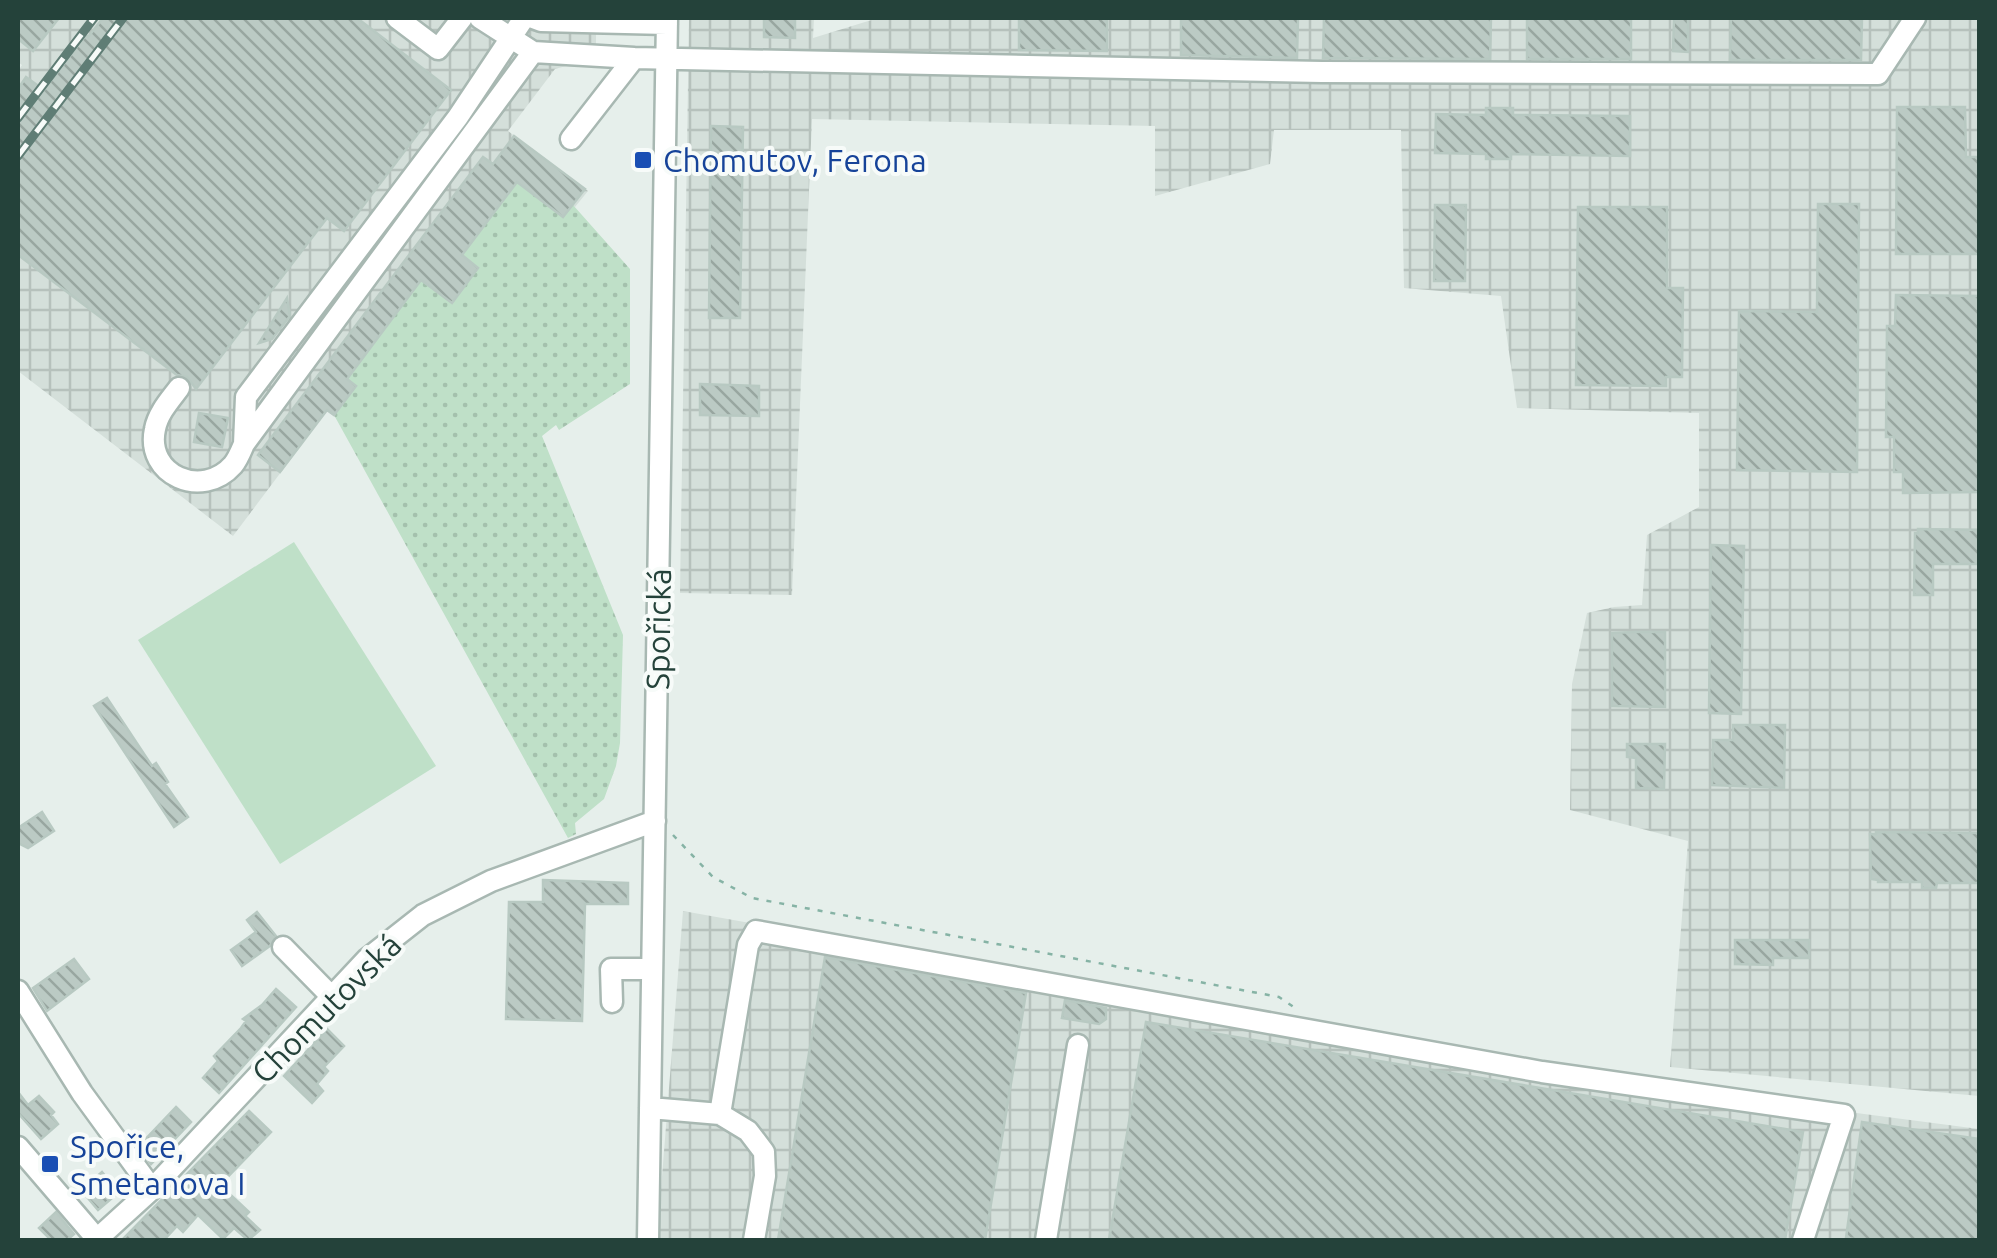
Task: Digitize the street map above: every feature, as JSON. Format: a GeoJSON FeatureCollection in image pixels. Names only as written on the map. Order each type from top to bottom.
{"type":"FeatureCollection","features":[{"type":"Feature","properties":{"kind":"street"},"geometry":{"type":"LineString","coordinates":[[397,18],[438,49],[462,18]]}},
{"type":"Feature","properties":{"kind":"street"},"geometry":{"type":"LineString","coordinates":[[480,18],[534,52],[634,58],[1322,72],[1878,74],[1916,18]]}},
{"type":"Feature","properties":{"kind":"street"},"geometry":{"type":"LineString","coordinates":[[244,444],[246,398],[458,117],[524,18]]}},
{"type":"Feature","properties":{"kind":"street"},"geometry":{"type":"LineString","coordinates":[[533,18],[541,22],[667,21]]}},
{"type":"Feature","properties":{"kind":"street","name":"Spořická"},"geometry":{"type":"LineString","coordinates":[[648,1240],[667,21]]}},
{"type":"Feature","properties":{"kind":"street"},"geometry":{"type":"LineString","coordinates":[[179,388],[160,414],[154,430],[155,448],[171,474],[200,483],[220,476],[235,463],[244,444],[534,52]]}},
{"type":"Feature","properties":{"kind":"street"},"geometry":{"type":"LineString","coordinates":[[571,139],[634,58]]}},
{"type":"Feature","properties":{"kind":"street","name":"Chomutovská"},"geometry":{"type":"LineString","coordinates":[[97,1239],[152,1189],[367,959],[423,915],[491,881],[655,822]]}},
{"type":"Feature","properties":{"kind":"street"},"geometry":{"type":"LineString","coordinates":[[720,1114],[748,945],[756,931],[1542,1072],[1844,1115],[1803,1240]]}},
{"type":"Feature","properties":{"kind":"street"},"geometry":{"type":"LineString","coordinates":[[283,947],[331,996]]}},
{"type":"Feature","properties":{"kind":"street"},"geometry":{"type":"LineString","coordinates":[[612,1002],[611,969],[652,969]]}},
{"type":"Feature","properties":{"kind":"street"},"geometry":{"type":"LineString","coordinates":[[18,991],[82,1092],[152,1189]]}},
{"type":"Feature","properties":{"kind":"street"},"geometry":{"type":"LineString","coordinates":[[1046,1240],[1078,1045]]}},
{"type":"Feature","properties":{"kind":"street"},"geometry":{"type":"LineString","coordinates":[[650,1108],[720,1114],[748,1131],[764,1152],[765,1176],[754,1240]]}},
{"type":"Feature","properties":{"kind":"street"},"geometry":{"type":"LineString","coordinates":[[18,1147],[97,1239]]}},
{"type":"Feature","properties":{"kind":"path"},"geometry":{"type":"LineString","coordinates":[[655,822],[681,841],[713,877],[752,898],[1279,997],[1296,1008]]}},
{"type":"Feature","properties":{"kind":"shaded area"},"geometry":{"type":"Polygon","coordinates":[[[18,18],[596,18],[596,67],[555,69],[508,131],[588,191],[563,217],[517,183],[347,379],[356,386],[335,417],[327,411],[233,536],[18,371],[18,71],[22,65],[18,62],[18,18]]]}},
{"type":"Feature","properties":{"kind":"shaded area"},"geometry":{"type":"Polygon","coordinates":[[[689,18],[814,18],[813,38],[878,18],[1979,18],[1979,1096],[1670,1067],[1688,841],[1570,810],[1572,684],[1587,613],[1642,605],[1647,535],[1699,507],[1699,413],[1517,408],[1501,296],[1404,288],[1401,130],[1274,130],[1270,164],[1155,196],[1155,126],[812,119],[792,595],[680,593],[689,18]]]}},
{"type":"Feature","properties":{"kind":"shaded area"},"geometry":{"type":"Polygon","coordinates":[[[683,911],[1265,1015],[1296,1040],[1979,1129],[1979,1240],[657,1240],[683,911]]]}},
{"type":"Feature","properties":{"kind":"green space"},"geometry":{"type":"Polygon","coordinates":[[[517,182],[563,217],[573,205],[630,269],[630,384],[559,430],[556,425],[542,436],[623,635],[616,766],[604,799],[575,823],[576,834],[568,838],[334,415],[356,386],[347,379],[421,280],[452,302],[478,268],[462,255],[517,182]]]}},
{"type":"Feature","properties":{"kind":"green space"},"geometry":{"type":"Polygon","coordinates":[[[294,542],[436,766],[280,864],[138,640],[294,542]]]}},
{"type":"Feature","properties":{"kind":"building"},"geometry":{"type":"Polygon","coordinates":[[[18,18],[59,18],[33,51],[18,39],[18,18]]]}},
{"type":"Feature","properties":{"kind":"building"},"geometry":{"type":"Polygon","coordinates":[[[103,18],[357,18],[451,90],[344,231],[327,218],[196,389],[187,377],[177,375],[18,255],[18,89],[26,77],[44,90],[103,18]]]}},
{"type":"Feature","properties":{"kind":"building"},"geometry":{"type":"Polygon","coordinates":[[[764,18],[795,18],[795,38],[764,37],[764,18]]]}},
{"type":"Feature","properties":{"kind":"building"},"geometry":{"type":"Polygon","coordinates":[[[1019,18],[1107,18],[1107,51],[1019,50],[1019,18]]]}},
{"type":"Feature","properties":{"kind":"building"},"geometry":{"type":"Polygon","coordinates":[[[1181,18],[1298,18],[1297,58],[1181,55],[1181,18]]]}},
{"type":"Feature","properties":{"kind":"building"},"geometry":{"type":"Polygon","coordinates":[[[1324,18],[1491,18],[1490,59],[1323,58],[1324,18]]]}},
{"type":"Feature","properties":{"kind":"building"},"geometry":{"type":"Polygon","coordinates":[[[1527,18],[1631,18],[1631,59],[1527,59],[1527,18]]]}},
{"type":"Feature","properties":{"kind":"building"},"geometry":{"type":"Polygon","coordinates":[[[1674,18],[1688,18],[1688,52],[1673,51],[1674,18]]]}},
{"type":"Feature","properties":{"kind":"building"},"geometry":{"type":"Polygon","coordinates":[[[1731,18],[1862,18],[1861,60],[1730,60],[1731,18]]]}},
{"type":"Feature","properties":{"kind":"building"},"geometry":{"type":"Polygon","coordinates":[[[1897,107],[1965,107],[1966,157],[1980,157],[1980,254],[1896,254],[1897,107]]]}},
{"type":"Feature","properties":{"kind":"building"},"geometry":{"type":"Polygon","coordinates":[[[1486,108],[1513,108],[1513,115],[1630,116],[1630,156],[1511,154],[1511,159],[1486,159],[1486,154],[1435,153],[1436,114],[1486,115],[1486,108]]]}},
{"type":"Feature","properties":{"kind":"building"},"geometry":{"type":"Polygon","coordinates":[[[711,126],[743,127],[740,318],[709,318],[711,126]]]}},
{"type":"Feature","properties":{"kind":"building"},"geometry":{"type":"Polygon","coordinates":[[[514,136],[585,189],[563,217],[517,182],[462,255],[478,268],[452,303],[421,280],[347,379],[356,386],[334,415],[327,410],[280,472],[258,455],[483,157],[493,164],[514,136]]]}},
{"type":"Feature","properties":{"kind":"building"},"geometry":{"type":"Polygon","coordinates":[[[1818,204],[1859,204],[1857,472],[1737,470],[1739,311],[1817,312],[1818,204]]]}},
{"type":"Feature","properties":{"kind":"building"},"geometry":{"type":"Polygon","coordinates":[[[1435,205],[1466,205],[1465,281],[1434,281],[1435,205]]]}},
{"type":"Feature","properties":{"kind":"building"},"geometry":{"type":"Polygon","coordinates":[[[1578,207],[1667,207],[1667,288],[1683,288],[1682,377],[1666,377],[1666,386],[1576,385],[1578,207]]]}},
{"type":"Feature","properties":{"kind":"building"},"geometry":{"type":"Polygon","coordinates":[[[1896,295],[1980,296],[1980,492],[1903,493],[1903,472],[1894,472],[1894,437],[1886,437],[1887,326],[1895,326],[1896,295]]]}},
{"type":"Feature","properties":{"kind":"building"},"geometry":{"type":"Polygon","coordinates":[[[287,298],[290,316],[272,339],[259,343],[287,298]]]}},
{"type":"Feature","properties":{"kind":"building"},"geometry":{"type":"Polygon","coordinates":[[[700,384],[759,386],[759,416],[700,415],[700,384]]]}},
{"type":"Feature","properties":{"kind":"building"},"geometry":{"type":"Polygon","coordinates":[[[199,413],[228,418],[222,447],[194,442],[199,413]]]}},
{"type":"Feature","properties":{"kind":"building"},"geometry":{"type":"Polygon","coordinates":[[[1918,529],[1980,530],[1980,564],[1933,564],[1933,595],[1914,595],[1918,529]]]}},
{"type":"Feature","properties":{"kind":"building"},"geometry":{"type":"Polygon","coordinates":[[[1711,545],[1744,546],[1741,714],[1709,713],[1711,545]]]}},
{"type":"Feature","properties":{"kind":"building"},"geometry":{"type":"Polygon","coordinates":[[[1665,632],[1665,707],[1612,706],[1612,633],[1665,632]]]}},
{"type":"Feature","properties":{"kind":"building"},"geometry":{"type":"Polygon","coordinates":[[[107,698],[152,766],[156,763],[188,817],[174,827],[94,706],[107,698]]]}},
{"type":"Feature","properties":{"kind":"building"},"geometry":{"type":"Polygon","coordinates":[[[1733,725],[1785,725],[1784,788],[1712,785],[1713,740],[1733,740],[1733,725]]]}},
{"type":"Feature","properties":{"kind":"building"},"geometry":{"type":"Polygon","coordinates":[[[1627,744],[1665,744],[1664,789],[1636,788],[1636,758],[1627,757],[1627,744]]]}},
{"type":"Feature","properties":{"kind":"building"},"geometry":{"type":"Polygon","coordinates":[[[42,812],[54,831],[28,848],[18,843],[18,828],[42,812]]]}},
{"type":"Feature","properties":{"kind":"building"},"geometry":{"type":"Polygon","coordinates":[[[1980,833],[1980,881],[1937,883],[1936,888],[1922,888],[1922,882],[1871,879],[1870,834],[1980,833]]]}},
{"type":"Feature","properties":{"kind":"building"},"geometry":{"type":"Polygon","coordinates":[[[543,880],[628,883],[628,904],[585,904],[582,1021],[506,1019],[509,902],[543,902],[543,880]]]}},
{"type":"Feature","properties":{"kind":"building"},"geometry":{"type":"Polygon","coordinates":[[[257,912],[276,936],[270,946],[242,966],[231,950],[256,932],[247,920],[257,912]]]}},
{"type":"Feature","properties":{"kind":"building"},"geometry":{"type":"Polygon","coordinates":[[[1735,940],[1809,940],[1809,958],[1773,958],[1773,965],[1735,964],[1735,940]]]}},
{"type":"Feature","properties":{"kind":"building"},"geometry":{"type":"Polygon","coordinates":[[[825,957],[1026,993],[985,1240],[778,1240],[825,957]]]}},
{"type":"Feature","properties":{"kind":"building"},"geometry":{"type":"Polygon","coordinates":[[[74,959],[89,979],[47,1011],[33,988],[74,959]]]}},
{"type":"Feature","properties":{"kind":"building"},"geometry":{"type":"Polygon","coordinates":[[[276,989],[296,1007],[219,1093],[203,1078],[218,1061],[214,1056],[241,1028],[246,1021],[243,1019],[276,989]]]}},
{"type":"Feature","properties":{"kind":"building"},"geometry":{"type":"Polygon","coordinates":[[[1065,1000],[1106,1008],[1106,1019],[1099,1024],[1062,1018],[1065,1000]]]}},
{"type":"Feature","properties":{"kind":"building"},"geometry":{"type":"Polygon","coordinates":[[[1146,1022],[1803,1132],[1785,1240],[1109,1240],[1146,1022]]]}},
{"type":"Feature","properties":{"kind":"building"},"geometry":{"type":"Polygon","coordinates":[[[327,1029],[344,1046],[324,1067],[328,1071],[317,1084],[323,1091],[312,1103],[284,1076],[327,1029]]]}},
{"type":"Feature","properties":{"kind":"building"},"geometry":{"type":"Polygon","coordinates":[[[18,1092],[28,1105],[39,1096],[54,1112],[51,1115],[58,1124],[41,1139],[18,1113],[18,1092]]]}},
{"type":"Feature","properties":{"kind":"building"},"geometry":{"type":"Polygon","coordinates":[[[176,1107],[191,1122],[151,1164],[138,1147],[176,1107]]]}},
{"type":"Feature","properties":{"kind":"building"},"geometry":{"type":"Polygon","coordinates":[[[249,1111],[271,1132],[220,1185],[249,1212],[245,1216],[260,1230],[248,1240],[234,1228],[223,1239],[198,1215],[183,1232],[177,1226],[164,1240],[122,1240],[249,1111]]]}},
{"type":"Feature","properties":{"kind":"building"},"geometry":{"type":"Polygon","coordinates":[[[1862,1122],[1980,1139],[1980,1240],[1846,1238],[1862,1122]]]}},
{"type":"Feature","properties":{"kind":"building"},"geometry":{"type":"Polygon","coordinates":[[[102,1172],[119,1192],[98,1210],[81,1190],[102,1172]]]}},
{"type":"Feature","properties":{"kind":"building"},"geometry":{"type":"Polygon","coordinates":[[[56,1212],[74,1234],[67,1240],[51,1240],[39,1228],[56,1212]]]}},
{"type":"Feature","properties":{"kind":"railway"},"geometry":{"type":"LineString","coordinates":[[18,118],[94,18]]}},
{"type":"Feature","properties":{"kind":"railway"},"geometry":{"type":"LineString","coordinates":[[18,156],[123,18]]}},
{"type":"Feature","properties":{"kind":"place","name":"Chomutov, Ferona"},"geometry":{"type":"Point","coordinates":[643,160]}},
{"type":"Feature","properties":{"kind":"place","name":"Spořice, Smetanova I"},"geometry":{"type":"Point","coordinates":[50,1164]}}]}
